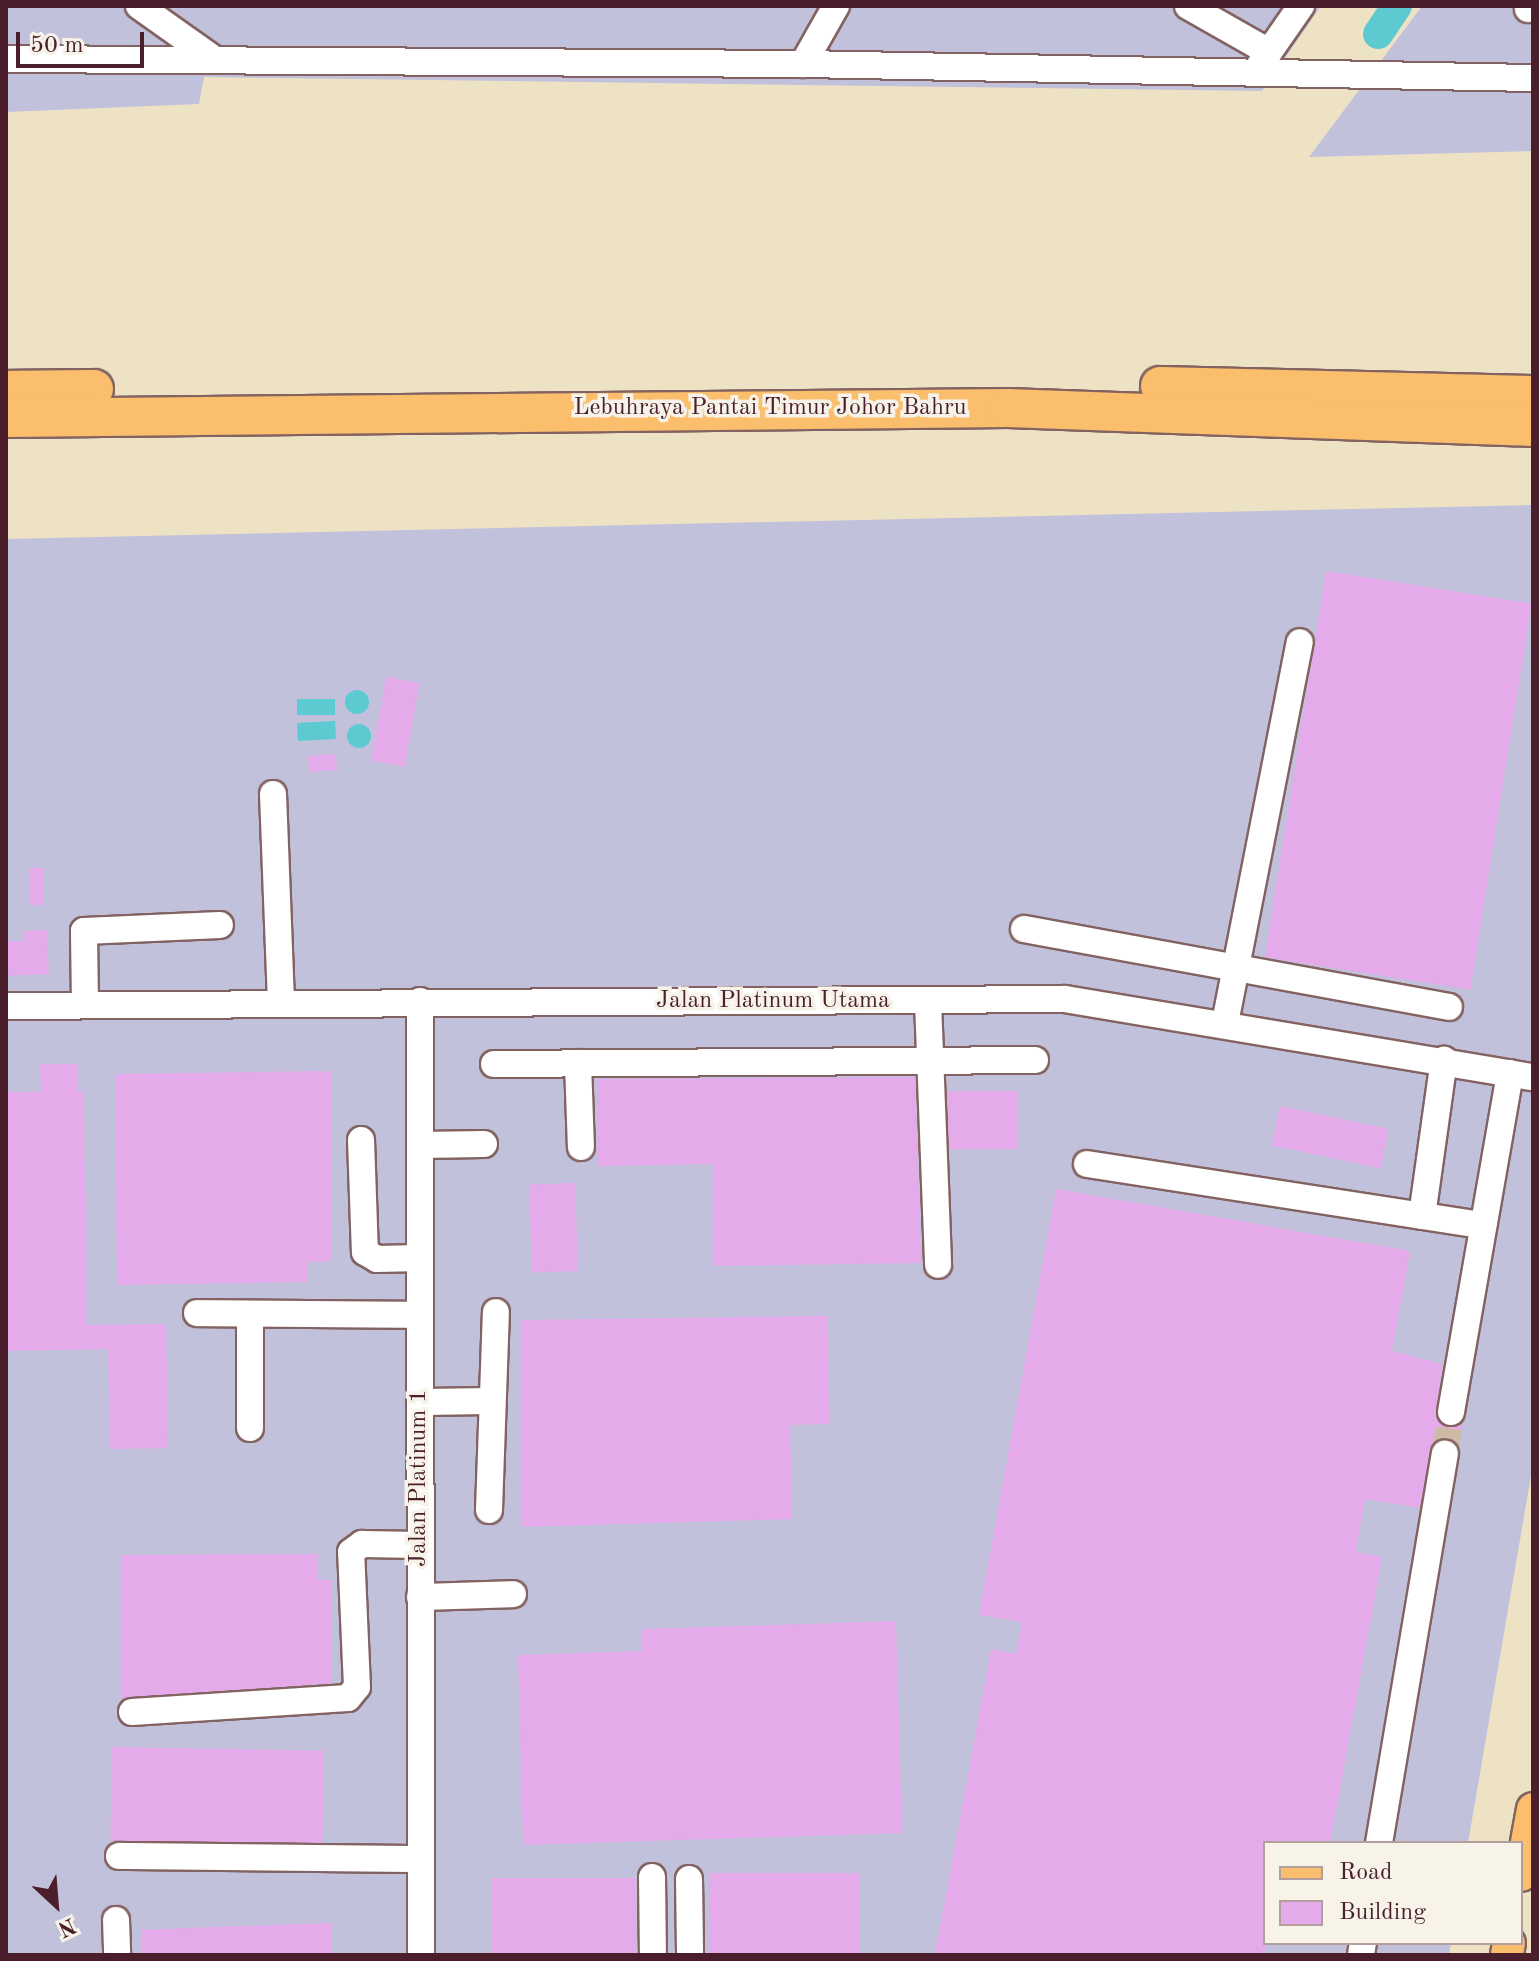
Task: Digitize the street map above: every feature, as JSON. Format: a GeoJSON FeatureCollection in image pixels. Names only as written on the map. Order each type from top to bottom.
{"type":"FeatureCollection","features":[{"type":"Feature","properties":{"kind":"highway","name":"Lebuhraya Pantai Timur Johor Bahru"},"geometry":{"type":"LineString","coordinates":[[6,390],[609,383],[1225,387],[1533,395]]}},
{"type":"Feature","properties":{"kind":"highway","name":"Lebuhraya Pantai Timur Johor Bahru"},"geometry":{"type":"LineString","coordinates":[[6,418],[1008,408],[1533,427]]}},
{"type":"Feature","properties":{"kind":"main road"},"geometry":{"type":"LineString","coordinates":[[1523,1864],[1533,1809]]}},
{"type":"Feature","properties":{"kind":"street"},"geometry":{"type":"LineString","coordinates":[[139,6],[211,57]]}},
{"type":"Feature","properties":{"kind":"street"},"geometry":{"type":"LineString","coordinates":[[803,64],[836,6]]}},
{"type":"Feature","properties":{"kind":"street"},"geometry":{"type":"LineString","coordinates":[[1188,6],[1263,61]]}},
{"type":"Feature","properties":{"kind":"street"},"geometry":{"type":"LineString","coordinates":[[1263,61],[1301,6]]}},
{"type":"Feature","properties":{"kind":"street"},"geometry":{"type":"LineString","coordinates":[[6,59],[211,57],[803,64],[1263,61],[1533,78]]}},
{"type":"Feature","properties":{"kind":"street"},"geometry":{"type":"LineString","coordinates":[[1225,1023],[1300,642]]}},
{"type":"Feature","properties":{"kind":"street"},"geometry":{"type":"LineString","coordinates":[[273,794],[281,1002]]}},
{"type":"Feature","properties":{"kind":"street"},"geometry":{"type":"LineString","coordinates":[[85,1005],[84,931],[220,925]]}},
{"type":"Feature","properties":{"kind":"street"},"geometry":{"type":"LineString","coordinates":[[1024,929],[1449,1007]]}},
{"type":"Feature","properties":{"kind":"street","name":"Jalan Platinum Utama"},"geometry":{"type":"LineString","coordinates":[[6,1006],[420,1001],[1086,1000],[1522,1075]]}},
{"type":"Feature","properties":{"kind":"street","name":"Jalan Platinum 1"},"geometry":{"type":"LineString","coordinates":[[420,1001],[421,1955]]}},
{"type":"Feature","properties":{"kind":"street"},"geometry":{"type":"LineString","coordinates":[[928,1002],[938,1265]]}},
{"type":"Feature","properties":{"kind":"street"},"geometry":{"type":"LineString","coordinates":[[494,1064],[1035,1060]]}},
{"type":"Feature","properties":{"kind":"street"},"geometry":{"type":"LineString","coordinates":[[1422,1216],[1444,1060]]}},
{"type":"Feature","properties":{"kind":"street"},"geometry":{"type":"LineString","coordinates":[[578,1063],[581,1147]]}},
{"type":"Feature","properties":{"kind":"street"},"geometry":{"type":"LineString","coordinates":[[1451,1412],[1483,1225],[1522,1075]]}},
{"type":"Feature","properties":{"kind":"street"},"geometry":{"type":"LineString","coordinates":[[361,1140],[365,1252],[377,1259],[420,1258]]}},
{"type":"Feature","properties":{"kind":"street"},"geometry":{"type":"LineString","coordinates":[[420,1145],[484,1144]]}},
{"type":"Feature","properties":{"kind":"street"},"geometry":{"type":"LineString","coordinates":[[1087,1164],[1483,1225]]}},
{"type":"Feature","properties":{"kind":"street"},"geometry":{"type":"LineString","coordinates":[[489,1510],[496,1312]]}},
{"type":"Feature","properties":{"kind":"street"},"geometry":{"type":"LineString","coordinates":[[197,1313],[420,1315]]}},
{"type":"Feature","properties":{"kind":"street"},"geometry":{"type":"LineString","coordinates":[[250,1314],[250,1428]]}},
{"type":"Feature","properties":{"kind":"street"},"geometry":{"type":"LineString","coordinates":[[420,1402],[492,1401]]}},
{"type":"Feature","properties":{"kind":"street"},"geometry":{"type":"LineString","coordinates":[[1379,1841],[1445,1454]]}},
{"type":"Feature","properties":{"kind":"street"},"geometry":{"type":"LineString","coordinates":[[132,1712],[348,1698],[357,1687],[351,1552],[362,1544],[420,1545]]}},
{"type":"Feature","properties":{"kind":"street"},"geometry":{"type":"LineString","coordinates":[[420,1597],[513,1594]]}},
{"type":"Feature","properties":{"kind":"street"},"geometry":{"type":"LineString","coordinates":[[119,1856],[421,1859]]}},
{"type":"Feature","properties":{"kind":"street"},"geometry":{"type":"LineString","coordinates":[[652,1877],[653,1955]]}},
{"type":"Feature","properties":{"kind":"street"},"geometry":{"type":"LineString","coordinates":[[689,1879],[690,1955]]}},
{"type":"Feature","properties":{"kind":"street"},"geometry":{"type":"LineString","coordinates":[[116,1920],[117,1955]]}},
{"type":"Feature","properties":{"kind":"shaded area"},"geometry":{"type":"Polygon","coordinates":[[[6,6],[1321,6],[1262,91],[204,77],[199,104],[6,112],[6,6]]]}},
{"type":"Feature","properties":{"kind":"shaded area"},"geometry":{"type":"Polygon","coordinates":[[[1422,6],[1533,6],[1533,151],[1309,157],[1422,6]]]}},
{"type":"Feature","properties":{"kind":"shaded area"},"geometry":{"type":"Polygon","coordinates":[[[1533,505],[1533,1464],[1468,1841],[1263,1841],[1263,1945],[1451,1945],[1449,1955],[6,1955],[6,539],[1533,505]]]}},
{"type":"Feature","properties":{"kind":"water"},"geometry":{"type":"Polygon","coordinates":[[[357,690],[365,694],[369,702],[365,710],[357,714],[349,710],[345,702],[349,694],[357,690]]]}},
{"type":"Feature","properties":{"kind":"water"},"geometry":{"type":"Polygon","coordinates":[[[297,699],[335,699],[335,715],[297,715],[297,699]]]}},
{"type":"Feature","properties":{"kind":"water"},"geometry":{"type":"Polygon","coordinates":[[[335,721],[336,739],[298,741],[297,723],[335,721]]]}},
{"type":"Feature","properties":{"kind":"water"},"geometry":{"type":"Polygon","coordinates":[[[359,724],[368,727],[371,736],[368,745],[359,748],[350,745],[347,736],[350,727],[359,724]]]}},
{"type":"Feature","properties":{"kind":"building"},"geometry":{"type":"Polygon","coordinates":[[[1326,571],[1531,604],[1470,990],[1265,957],[1326,571]]]}},
{"type":"Feature","properties":{"kind":"building"},"geometry":{"type":"Polygon","coordinates":[[[386,677],[419,683],[405,767],[371,761],[386,677]]]}},
{"type":"Feature","properties":{"kind":"building"},"geometry":{"type":"Polygon","coordinates":[[[336,754],[337,770],[309,772],[308,756],[336,754]]]}},
{"type":"Feature","properties":{"kind":"building"},"geometry":{"type":"Polygon","coordinates":[[[30,868],[44,868],[44,905],[30,905],[30,868]]]}},
{"type":"Feature","properties":{"kind":"building"},"geometry":{"type":"Polygon","coordinates":[[[47,930],[49,974],[6,976],[6,941],[24,941],[24,931],[47,930]]]}},
{"type":"Feature","properties":{"kind":"building"},"geometry":{"type":"Polygon","coordinates":[[[40,1064],[77,1064],[77,1091],[84,1091],[86,1325],[166,1324],[168,1448],[110,1449],[108,1349],[6,1351],[6,1092],[41,1092],[40,1064]]]}},
{"type":"Feature","properties":{"kind":"building"},"geometry":{"type":"Polygon","coordinates":[[[331,1071],[332,1261],[308,1262],[308,1282],[117,1285],[115,1074],[331,1071]]]}},
{"type":"Feature","properties":{"kind":"building"},"geometry":{"type":"Polygon","coordinates":[[[915,1077],[921,1263],[714,1266],[713,1164],[598,1166],[597,1079],[915,1077]]]}},
{"type":"Feature","properties":{"kind":"building"},"geometry":{"type":"Polygon","coordinates":[[[947,1091],[1018,1091],[1018,1149],[947,1149],[947,1091]]]}},
{"type":"Feature","properties":{"kind":"building"},"geometry":{"type":"Polygon","coordinates":[[[1280,1106],[1389,1129],[1380,1168],[1272,1145],[1280,1106]]]}},
{"type":"Feature","properties":{"kind":"building"},"geometry":{"type":"Polygon","coordinates":[[[575,1183],[578,1271],[532,1273],[529,1185],[575,1183]]]}},
{"type":"Feature","properties":{"kind":"building"},"geometry":{"type":"Polygon","coordinates":[[[1056,1189],[1410,1251],[1392,1351],[1442,1364],[1436,1418],[1449,1428],[1463,1422],[1459,1447],[1447,1438],[1432,1444],[1420,1508],[1365,1499],[1356,1552],[1382,1557],[1330,1841],[1263,1841],[1265,1955],[935,1955],[991,1649],[1016,1654],[1022,1622],[979,1615],[1056,1189]]]}},
{"type":"Feature","properties":{"kind":"building"},"geometry":{"type":"Polygon","coordinates":[[[828,1316],[829,1424],[790,1425],[792,1519],[521,1527],[521,1320],[828,1316]]]}},
{"type":"Feature","properties":{"kind":"building"},"geometry":{"type":"Polygon","coordinates":[[[317,1554],[317,1580],[332,1580],[332,1683],[121,1699],[122,1555],[317,1554]]]}},
{"type":"Feature","properties":{"kind":"building"},"geometry":{"type":"Polygon","coordinates":[[[896,1621],[902,1833],[523,1845],[518,1655],[642,1651],[641,1629],[896,1621]]]}},
{"type":"Feature","properties":{"kind":"building"},"geometry":{"type":"Polygon","coordinates":[[[112,1747],[324,1751],[322,1845],[110,1841],[112,1747]]]}},
{"type":"Feature","properties":{"kind":"building"},"geometry":{"type":"Polygon","coordinates":[[[709,1873],[859,1873],[859,1955],[709,1955],[709,1873]]]}},
{"type":"Feature","properties":{"kind":"building"},"geometry":{"type":"Polygon","coordinates":[[[492,1878],[636,1878],[636,1955],[492,1955],[492,1878]]]}},
{"type":"Feature","properties":{"kind":"building"},"geometry":{"type":"Polygon","coordinates":[[[331,1923],[332,1955],[142,1955],[141,1930],[331,1923]]]}},
{"type":"Feature","properties":{"kind":"waterway"},"geometry":{"type":"LineString","coordinates":[[1378,34],[1397,6]]}},
{"type":"Feature","properties":{"kind":"tunnel"},"geometry":{"type":"LineString","coordinates":[[1445,1454],[1451,1412]]}}]}
